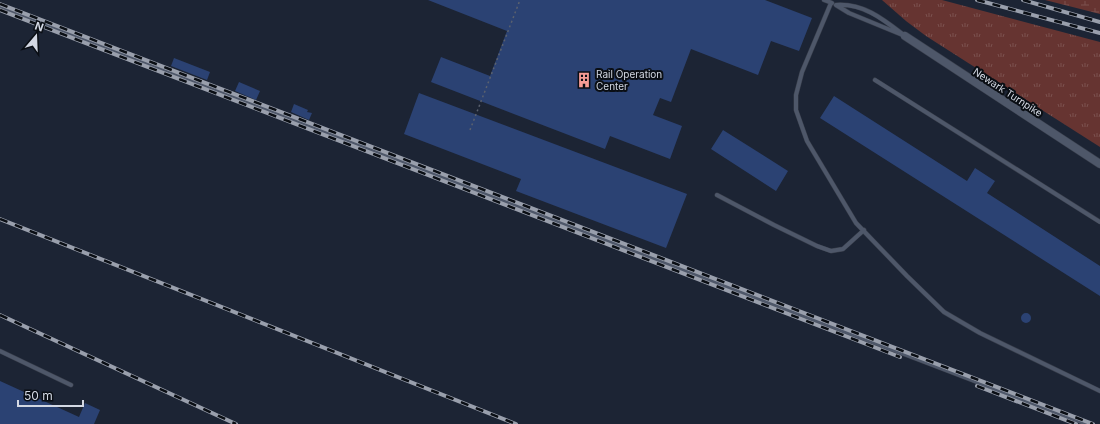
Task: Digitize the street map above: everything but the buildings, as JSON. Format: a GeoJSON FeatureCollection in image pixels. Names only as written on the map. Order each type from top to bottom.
{"type":"FeatureCollection","features":[{"type":"Feature","properties":{"kind":"street","name":"Newark Turnpike"},"geometry":{"type":"LineString","coordinates":[[905,36],[1100,164]]}},
{"type":"Feature","properties":{"kind":"lane"},"geometry":{"type":"LineString","coordinates":[[824,0],[849,13],[905,36]]}},
{"type":"Feature","properties":{"kind":"lane"},"geometry":{"type":"LineString","coordinates":[[836,5],[843,2],[868,11],[905,36]]}},
{"type":"Feature","properties":{"kind":"lane"},"geometry":{"type":"LineString","coordinates":[[831,3],[802,72],[796,95],[796,110],[807,140],[852,216],[907,276],[944,312],[980,333],[1100,390]]}},
{"type":"Feature","properties":{"kind":"lane"},"geometry":{"type":"LineString","coordinates":[[0,6],[391,158],[1087,424]]}},
{"type":"Feature","properties":{"kind":"lane"},"geometry":{"type":"LineString","coordinates":[[875,80],[1100,222]]}},
{"type":"Feature","properties":{"kind":"lane"},"geometry":{"type":"LineString","coordinates":[[717,195],[774,225],[817,246],[831,251],[843,249],[864,230]]}},
{"type":"Feature","properties":{"kind":"lane"},"geometry":{"type":"LineString","coordinates":[[0,351],[71,385]]}},
{"type":"Feature","properties":{"kind":"path"},"geometry":{"type":"LineString","coordinates":[[470,130],[520,0]]}},
{"type":"Feature","properties":{"kind":"green space"},"geometry":{"type":"Polygon","coordinates":[[[882,0],[942,0],[1100,42],[1100,147],[926,36],[882,0]]]}},
{"type":"Feature","properties":{"kind":"green space"},"geometry":{"type":"Polygon","coordinates":[[[1045,0],[1100,0],[1100,14],[1045,0]]]}},
{"type":"Feature","properties":{"kind":"railway"},"geometry":{"type":"LineString","coordinates":[[977,0],[1100,33]]}},
{"type":"Feature","properties":{"kind":"railway"},"geometry":{"type":"LineString","coordinates":[[1023,0],[1100,22]]}},
{"type":"Feature","properties":{"kind":"railway"},"geometry":{"type":"LineString","coordinates":[[0,4],[1093,424]]}},
{"type":"Feature","properties":{"kind":"railway"},"geometry":{"type":"LineString","coordinates":[[0,10],[900,357]]}},
{"type":"Feature","properties":{"kind":"railway"},"geometry":{"type":"LineString","coordinates":[[0,219],[516,424]]}},
{"type":"Feature","properties":{"kind":"railway"},"geometry":{"type":"LineString","coordinates":[[0,315],[236,424]]}},
{"type":"Feature","properties":{"kind":"railway"},"geometry":{"type":"LineString","coordinates":[[977,386],[1076,424]]}},
{"type":"Feature","properties":{"kind":"place","name":"Rail Operation Center"},"geometry":{"type":"Point","coordinates":[584,80]}}]}
